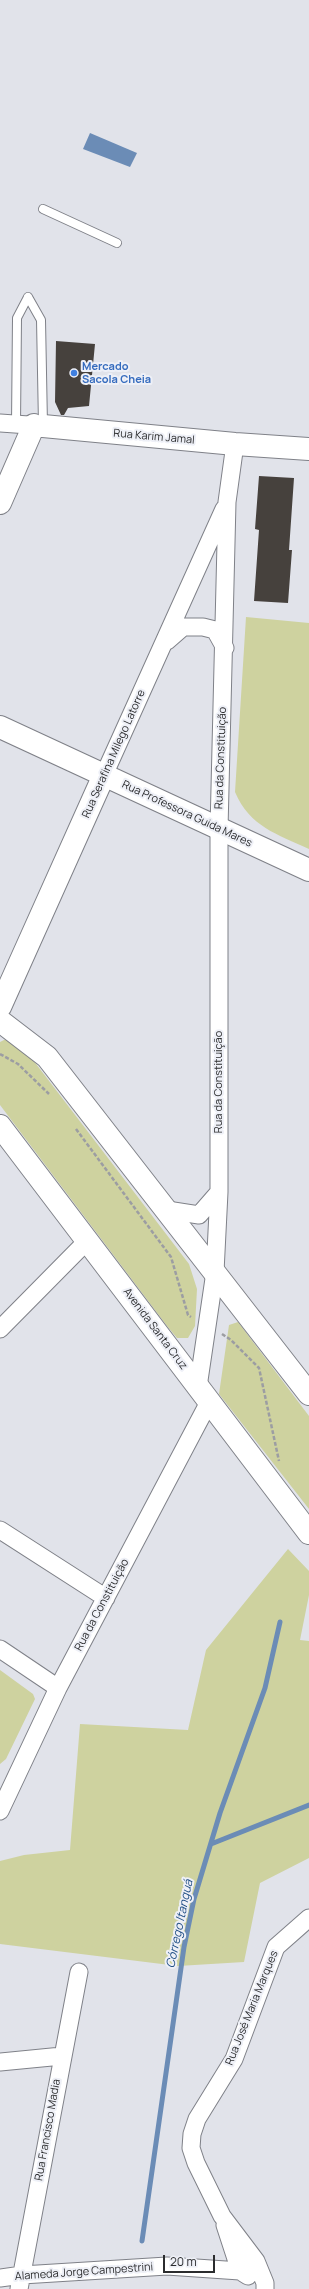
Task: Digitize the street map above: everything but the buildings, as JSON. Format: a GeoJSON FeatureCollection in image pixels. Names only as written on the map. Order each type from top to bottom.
{"type":"FeatureCollection","features":[{"type":"Feature","properties":{"kind":"main road","name":"Rua Karim Jamal"},"geometry":{"type":"LineString","coordinates":[[23,424],[235,444],[309,449]]}},
{"type":"Feature","properties":{"kind":"main road"},"geometry":{"type":"LineString","coordinates":[[0,503],[23,424]]}},
{"type":"Feature","properties":{"kind":"main road","name":"Rua Professora Guida Mares"},"geometry":{"type":"LineString","coordinates":[[0,727],[309,870]]}},
{"type":"Feature","properties":{"kind":"main road","name":"Rua Serafina Milego Latorre"},"geometry":{"type":"LineString","coordinates":[[0,1007],[104,775]]}},
{"type":"Feature","properties":{"kind":"main road"},"geometry":{"type":"LineString","coordinates":[[0,1021],[47,1057],[309,1394]]}},
{"type":"Feature","properties":{"kind":"main road","name":"Avenida Santa Cruz"},"geometry":{"type":"LineString","coordinates":[[0,1126],[309,1533]]}},
{"type":"Feature","properties":{"kind":"street","name":"Rua da Constituição"},"geometry":{"type":"LineString","coordinates":[[0,1811],[5,1788],[106,1598],[204,1394],[208,1326],[215,1272],[219,1192],[219,829],[225,648],[227,502],[235,444]]}},
{"type":"Feature","properties":{"kind":"street","name":"Rua Serafina Milego Latorre"},"geometry":{"type":"LineString","coordinates":[[104,775],[227,502]]}},
{"type":"Feature","properties":{"kind":"street"},"geometry":{"type":"LineString","coordinates":[[163,645],[183,627],[203,627],[215,630],[225,648]]}},
{"type":"Feature","properties":{"kind":"street"},"geometry":{"type":"LineString","coordinates":[[167,1210],[199,1215],[219,1192]]}},
{"type":"Feature","properties":{"kind":"street"},"geometry":{"type":"LineString","coordinates":[[0,1329],[87,1241]]}},
{"type":"Feature","properties":{"kind":"street"},"geometry":{"type":"LineString","coordinates":[[0,1530],[106,1598]]}},
{"type":"Feature","properties":{"kind":"street"},"geometry":{"type":"LineString","coordinates":[[0,1649],[58,1688]]}},
{"type":"Feature","properties":{"kind":"street","name":"Rua José Maria Marques"},"geometry":{"type":"LineString","coordinates":[[265,2287],[252,2273],[240,2271],[222,2216],[196,2163],[191,2148],[192,2134],[197,2119],[234,2059],[276,1947],[309,1918]]}},
{"type":"Feature","properties":{"kind":"street","name":"Rua Francisco Madia"},"geometry":{"type":"LineString","coordinates":[[20,2282],[79,1972]]}},
{"type":"Feature","properties":{"kind":"street"},"geometry":{"type":"LineString","coordinates":[[0,2062],[62,2056]]}},
{"type":"Feature","properties":{"kind":"street","name":"Rua José Maria Marques"},"geometry":{"type":"LineString","coordinates":[[222,2216],[252,2256],[265,2287]]}},
{"type":"Feature","properties":{"kind":"street"},"geometry":{"type":"LineString","coordinates":[[240,2271],[248,2269],[252,2264],[252,2256]]}},
{"type":"Feature","properties":{"kind":"street","name":"Alameda Jorge Campestrini"},"geometry":{"type":"LineString","coordinates":[[0,2278],[20,2282],[167,2266],[240,2271]]}},
{"type":"Feature","properties":{"kind":"lane"},"geometry":{"type":"LineString","coordinates":[[43,209],[117,243]]}},
{"type":"Feature","properties":{"kind":"lane"},"geometry":{"type":"LineString","coordinates":[[28,297],[41,320],[23,424],[17,318],[28,297]]}},
{"type":"Feature","properties":{"kind":"path"},"geometry":{"type":"LineString","coordinates":[[0,1054],[18,1064],[53,1097]]}},
{"type":"Feature","properties":{"kind":"path"},"geometry":{"type":"LineString","coordinates":[[72,1123],[171,1257],[188,1315],[231,1340],[259,1368],[280,1466]]}},
{"type":"Feature","properties":{"kind":"green space"},"geometry":{"type":"Polygon","coordinates":[[[246,617],[309,623],[309,849],[275,834],[266,828],[248,814],[235,792],[246,617]]]}},
{"type":"Feature","properties":{"kind":"green space"},"geometry":{"type":"Polygon","coordinates":[[[6,1039],[30,1056],[189,1264],[197,1289],[195,1326],[188,1338],[177,1338],[167,1326],[0,1105],[0,1042],[6,1039]]]}},
{"type":"Feature","properties":{"kind":"green space"},"geometry":{"type":"Polygon","coordinates":[[[238,1322],[309,1416],[309,1509],[219,1394],[229,1325],[238,1322]]]}},
{"type":"Feature","properties":{"kind":"green space"},"geometry":{"type":"Polygon","coordinates":[[[288,1549],[309,1571],[309,1595],[300,1640],[309,1641],[309,1858],[260,1883],[244,1962],[178,1966],[0,1944],[0,1861],[24,1855],[70,1850],[80,1724],[188,1730],[206,1650],[288,1549]]]}},
{"type":"Feature","properties":{"kind":"green space"},"geometry":{"type":"Polygon","coordinates":[[[0,1670],[33,1694],[35,1699],[6,1759],[0,1764],[0,1670]]]}},
{"type":"Feature","properties":{"kind":"water"},"geometry":{"type":"Polygon","coordinates":[[[90,133],[137,153],[130,167],[83,149],[90,133]]]}},
{"type":"Feature","properties":{"kind":"waterway","name":"Córrego Itanguá"},"geometry":{"type":"LineString","coordinates":[[142,2241],[184,1947],[194,1899],[220,1813],[265,1688],[280,1622]]}},
{"type":"Feature","properties":{"kind":"waterway"},"geometry":{"type":"LineString","coordinates":[[211,1844],[309,1805]]}},
{"type":"Feature","properties":{"kind":"place","name":"Mercado Sacola Cheia"},"geometry":{"type":"Point","coordinates":[74,373]}}]}
